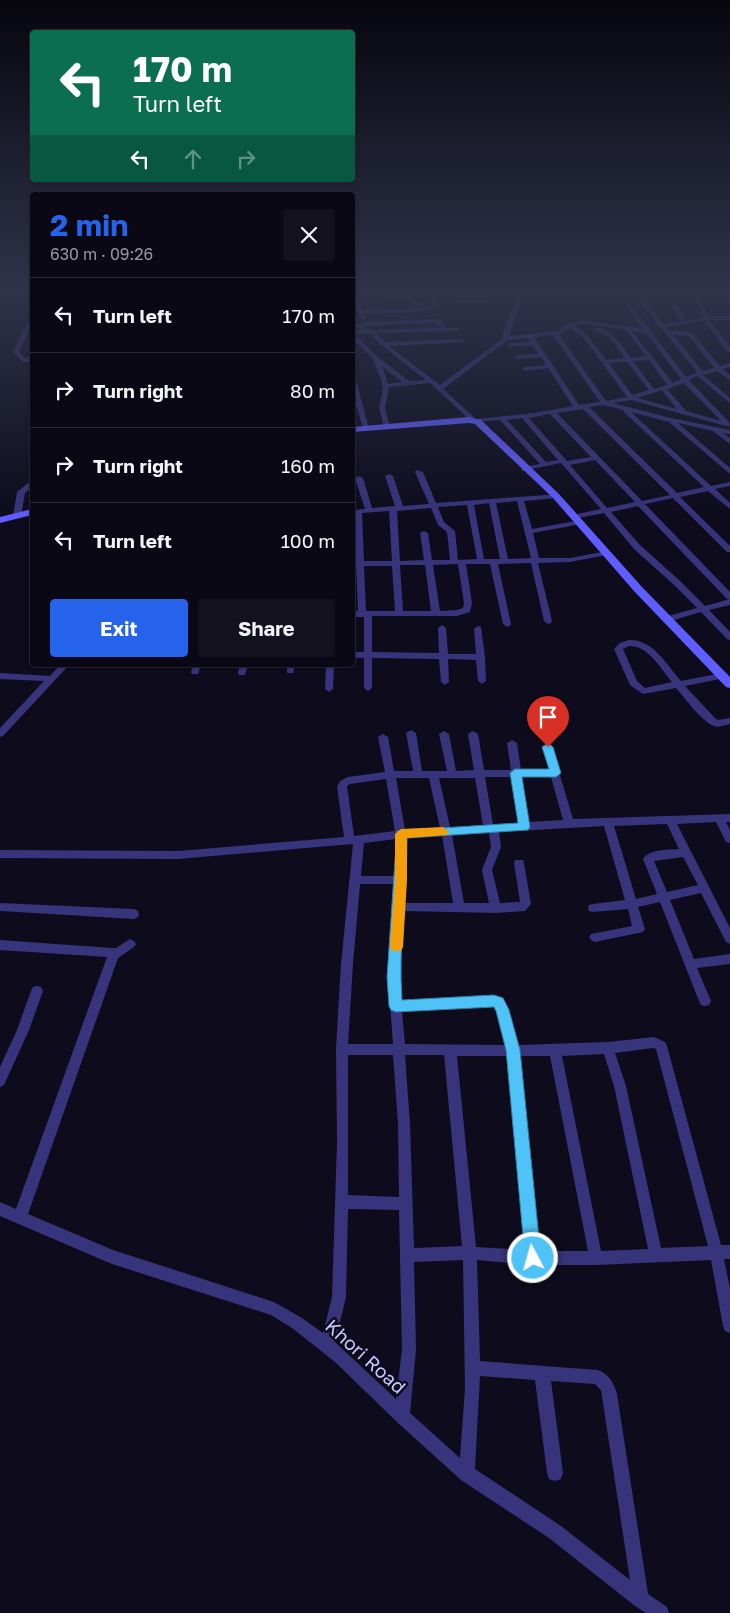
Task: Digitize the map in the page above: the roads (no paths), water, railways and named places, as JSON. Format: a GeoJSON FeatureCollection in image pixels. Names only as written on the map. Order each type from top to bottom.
{"type":"FeatureCollection","features":[{"type":"Feature","properties":{"kind":"street"},"geometry":{"type":"LineString","coordinates":[[379,367],[385,386],[382,408],[387,427]]}},
{"type":"Feature","properties":{"kind":"street"},"geometry":{"type":"LineString","coordinates":[[388,367],[407,383]]}},
{"type":"Feature","properties":{"kind":"street"},"geometry":{"type":"LineString","coordinates":[[413,367],[488,431],[525,469],[556,496],[638,589],[730,684]]}},
{"type":"Feature","properties":{"kind":"street"},"geometry":{"type":"LineString","coordinates":[[439,389],[468,367]]}},
{"type":"Feature","properties":{"kind":"street"},"geometry":{"type":"LineString","coordinates":[[525,369],[539,367]]}},
{"type":"Feature","properties":{"kind":"street"},"geometry":{"type":"LineString","coordinates":[[551,367],[577,408]]}},
{"type":"Feature","properties":{"kind":"street"},"geometry":{"type":"LineString","coordinates":[[579,367],[604,403],[671,420],[730,432]]}},
{"type":"Feature","properties":{"kind":"street"},"geometry":{"type":"LineString","coordinates":[[608,367],[629,399],[730,426]]}},
{"type":"Feature","properties":{"kind":"street"},"geometry":{"type":"LineString","coordinates":[[634,367],[653,391]]}},
{"type":"Feature","properties":{"kind":"street"},"geometry":{"type":"LineString","coordinates":[[657,367],[671,385]]}},
{"type":"Feature","properties":{"kind":"street"},"geometry":{"type":"LineString","coordinates":[[675,367],[684,379],[730,426]]}},
{"type":"Feature","properties":{"kind":"street"},"geometry":{"type":"LineString","coordinates":[[695,367],[730,401]]}},
{"type":"Feature","properties":{"kind":"street"},"geometry":{"type":"LineString","coordinates":[[355,430],[474,421],[585,407],[629,399],[663,388],[699,373],[722,367]]}},
{"type":"Feature","properties":{"kind":"street"},"geometry":{"type":"LineString","coordinates":[[718,368],[730,378]]}},
{"type":"Feature","properties":{"kind":"street"},"geometry":{"type":"LineString","coordinates":[[385,386],[431,381]]}},
{"type":"Feature","properties":{"kind":"street"},"geometry":{"type":"LineString","coordinates":[[663,388],[682,412]]}},
{"type":"Feature","properties":{"kind":"street"},"geometry":{"type":"LineString","coordinates":[[626,409],[629,399]]}},
{"type":"Feature","properties":{"kind":"street"},"geometry":{"type":"LineString","coordinates":[[356,401],[362,413],[366,429]]}},
{"type":"Feature","properties":{"kind":"street"},"geometry":{"type":"LineString","coordinates":[[585,407],[730,550]]}},
{"type":"Feature","properties":{"kind":"street"},"geometry":{"type":"LineString","coordinates":[[626,409],[730,507]]}},
{"type":"Feature","properties":{"kind":"street"},"geometry":{"type":"LineString","coordinates":[[552,412],[730,597]]}},
{"type":"Feature","properties":{"kind":"street"},"geometry":{"type":"LineString","coordinates":[[355,414],[362,413]]}},
{"type":"Feature","properties":{"kind":"street"},"geometry":{"type":"LineString","coordinates":[[524,416],[637,547],[730,637]]}},
{"type":"Feature","properties":{"kind":"street"},"geometry":{"type":"LineString","coordinates":[[502,418],[545,465]]}},
{"type":"Feature","properties":{"kind":"street"},"geometry":{"type":"LineString","coordinates":[[671,420],[730,472]]}},
{"type":"Feature","properties":{"kind":"street"},"geometry":{"type":"LineString","coordinates":[[715,429],[730,442]]}},
{"type":"Feature","properties":{"kind":"street"},"geometry":{"type":"LineString","coordinates":[[525,469],[596,458]]}},
{"type":"Feature","properties":{"kind":"street"},"geometry":{"type":"LineString","coordinates":[[361,615],[457,613],[469,608],[451,531],[441,523],[419,472]]}},
{"type":"Feature","properties":{"kind":"street"},"geometry":{"type":"LineString","coordinates":[[390,476],[396,510],[400,614]]}},
{"type":"Feature","properties":{"kind":"street"},"geometry":{"type":"LineString","coordinates":[[359,478],[369,512]]}},
{"type":"Feature","properties":{"kind":"street"},"geometry":{"type":"LineString","coordinates":[[528,532],[553,529],[606,511],[730,484]]}},
{"type":"Feature","properties":{"kind":"street"},"geometry":{"type":"LineString","coordinates":[[17,516],[21,492],[30,485]]}},
{"type":"Feature","properties":{"kind":"street"},"geometry":{"type":"LineString","coordinates":[[368,688],[370,655],[361,615],[355,564],[355,512],[556,496]]}},
{"type":"Feature","properties":{"kind":"street"},"geometry":{"type":"LineString","coordinates":[[520,499],[548,622]]}},
{"type":"Feature","properties":{"kind":"street"},"geometry":{"type":"LineString","coordinates":[[492,502],[505,562]]}},
{"type":"Feature","properties":{"kind":"street"},"geometry":{"type":"LineString","coordinates":[[470,504],[481,562]]}},
{"type":"Feature","properties":{"kind":"street"},"geometry":{"type":"LineString","coordinates":[[0,520],[30,513]]}},
{"type":"Feature","properties":{"kind":"street"},"geometry":{"type":"LineString","coordinates":[[424,533],[436,614]]}},
{"type":"Feature","properties":{"kind":"street"},"geometry":{"type":"LineString","coordinates":[[355,564],[535,561],[578,559],[607,553]]}},
{"type":"Feature","properties":{"kind":"street"},"geometry":{"type":"LineString","coordinates":[[494,562],[507,624]]}},
{"type":"Feature","properties":{"kind":"street"},"geometry":{"type":"LineString","coordinates":[[667,618],[730,602]]}},
{"type":"Feature","properties":{"kind":"street"},"geometry":{"type":"LineString","coordinates":[[442,628],[445,682]]}},
{"type":"Feature","properties":{"kind":"street"},"geometry":{"type":"LineString","coordinates":[[478,629],[482,681]]}},
{"type":"Feature","properties":{"kind":"street"},"geometry":{"type":"LineString","coordinates":[[722,676],[680,686],[650,691],[640,690],[626,670],[619,647],[627,644],[643,644],[680,686],[713,722],[722,724],[730,721]]}},
{"type":"Feature","properties":{"kind":"street"},"geometry":{"type":"LineString","coordinates":[[355,655],[481,656]]}},
{"type":"Feature","properties":{"kind":"street"},"geometry":{"type":"LineString","coordinates":[[1,732],[63,667]]}},
{"type":"Feature","properties":{"kind":"street"},"geometry":{"type":"LineString","coordinates":[[329,688],[330,667]]}},
{"type":"Feature","properties":{"kind":"street"},"geometry":{"type":"LineString","coordinates":[[0,676],[53,679]]}},
{"type":"Feature","properties":{"kind":"street"},"geometry":{"type":"LineString","coordinates":[[412,733],[418,775]]}},
{"type":"Feature","properties":{"kind":"street"},"geometry":{"type":"LineString","coordinates":[[444,734],[452,774]]}},
{"type":"Feature","properties":{"kind":"street"},"geometry":{"type":"LineString","coordinates":[[473,734],[496,847],[487,870],[496,909]]}},
{"type":"Feature","properties":{"kind":"street"},"geometry":{"type":"LineString","coordinates":[[383,737],[401,834],[401,880],[394,977],[406,1204],[409,1349],[402,1417]]}},
{"type":"Feature","properties":{"kind":"street"},"geometry":{"type":"LineString","coordinates":[[512,743],[524,827]]}},
{"type":"Feature","properties":{"kind":"street"},"geometry":{"type":"LineString","coordinates":[[548,747],[569,824]]}},
{"type":"Feature","properties":{"kind":"street"},"geometry":{"type":"LineString","coordinates":[[328,1345],[339,1297],[342,1202],[342,1049],[355,880],[354,840],[343,784],[358,779],[389,775],[556,773]]}},
{"type":"Feature","properties":{"kind":"street"},"geometry":{"type":"LineString","coordinates":[[433,774],[446,832],[459,908]]}},
{"type":"Feature","properties":{"kind":"street"},"geometry":{"type":"LineString","coordinates":[[0,854],[178,855],[354,840],[401,834],[569,824],[671,822],[725,818],[730,839]]}},
{"type":"Feature","properties":{"kind":"street"},"geometry":{"type":"LineString","coordinates":[[671,822],[730,939]]}},
{"type":"Feature","properties":{"kind":"street"},"geometry":{"type":"LineString","coordinates":[[595,937],[639,929],[630,904],[608,823]]}},
{"type":"Feature","properties":{"kind":"street"},"geometry":{"type":"LineString","coordinates":[[687,852],[648,859],[705,1001]]}},
{"type":"Feature","properties":{"kind":"street"},"geometry":{"type":"LineString","coordinates":[[399,907],[522,908],[526,904],[519,863]]}},
{"type":"Feature","properties":{"kind":"street"},"geometry":{"type":"LineString","coordinates":[[355,880],[401,880]]}},
{"type":"Feature","properties":{"kind":"street"},"geometry":{"type":"LineString","coordinates":[[593,908],[630,904],[705,888]]}},
{"type":"Feature","properties":{"kind":"street"},"geometry":{"type":"LineString","coordinates":[[0,906],[134,914]]}},
{"type":"Feature","properties":{"kind":"street"},"geometry":{"type":"LineString","coordinates":[[0,945],[114,952],[123,951],[130,944]]}},
{"type":"Feature","properties":{"kind":"street"},"geometry":{"type":"LineString","coordinates":[[20,1218],[114,952]]}},
{"type":"Feature","properties":{"kind":"street"},"geometry":{"type":"LineString","coordinates":[[690,964],[730,960]]}},
{"type":"Feature","properties":{"kind":"street"},"geometry":{"type":"LineString","coordinates":[[0,1081],[23,1030],[37,991]]}},
{"type":"Feature","properties":{"kind":"street"},"geometry":{"type":"LineString","coordinates":[[396,1006],[478,1001],[498,1002],[503,1010],[513,1050],[533,1258]]}},
{"type":"Feature","properties":{"kind":"street"},"geometry":{"type":"LineString","coordinates":[[342,1049],[556,1050],[608,1048],[654,1042],[661,1046],[723,1252],[730,1326]]}},
{"type":"Feature","properties":{"kind":"street"},"geometry":{"type":"LineString","coordinates":[[608,1048],[620,1086],[656,1256]]}},
{"type":"Feature","properties":{"kind":"street"},"geometry":{"type":"LineString","coordinates":[[450,1050],[470,1253],[472,1368],[467,1474]]}},
{"type":"Feature","properties":{"kind":"street"},"geometry":{"type":"LineString","coordinates":[[556,1050],[596,1258]]}},
{"type":"Feature","properties":{"kind":"street"},"geometry":{"type":"LineString","coordinates":[[342,1202],[406,1204]]}},
{"type":"Feature","properties":{"kind":"street","name":"Khori Road"},"geometry":{"type":"LineString","coordinates":[[0,1209],[63,1234],[112,1257],[274,1309],[290,1317],[328,1345],[402,1417],[467,1474],[556,1533],[641,1600],[661,1613]]}},
{"type":"Feature","properties":{"kind":"street"},"geometry":{"type":"LineString","coordinates":[[407,1256],[470,1253],[533,1258],[596,1258],[723,1252]]}},
{"type":"Feature","properties":{"kind":"street"},"geometry":{"type":"LineString","coordinates":[[472,1368],[598,1377],[607,1386],[641,1600]]}},
{"type":"Feature","properties":{"kind":"street"},"geometry":{"type":"LineString","coordinates":[[542,1373],[555,1473]]}}]}
